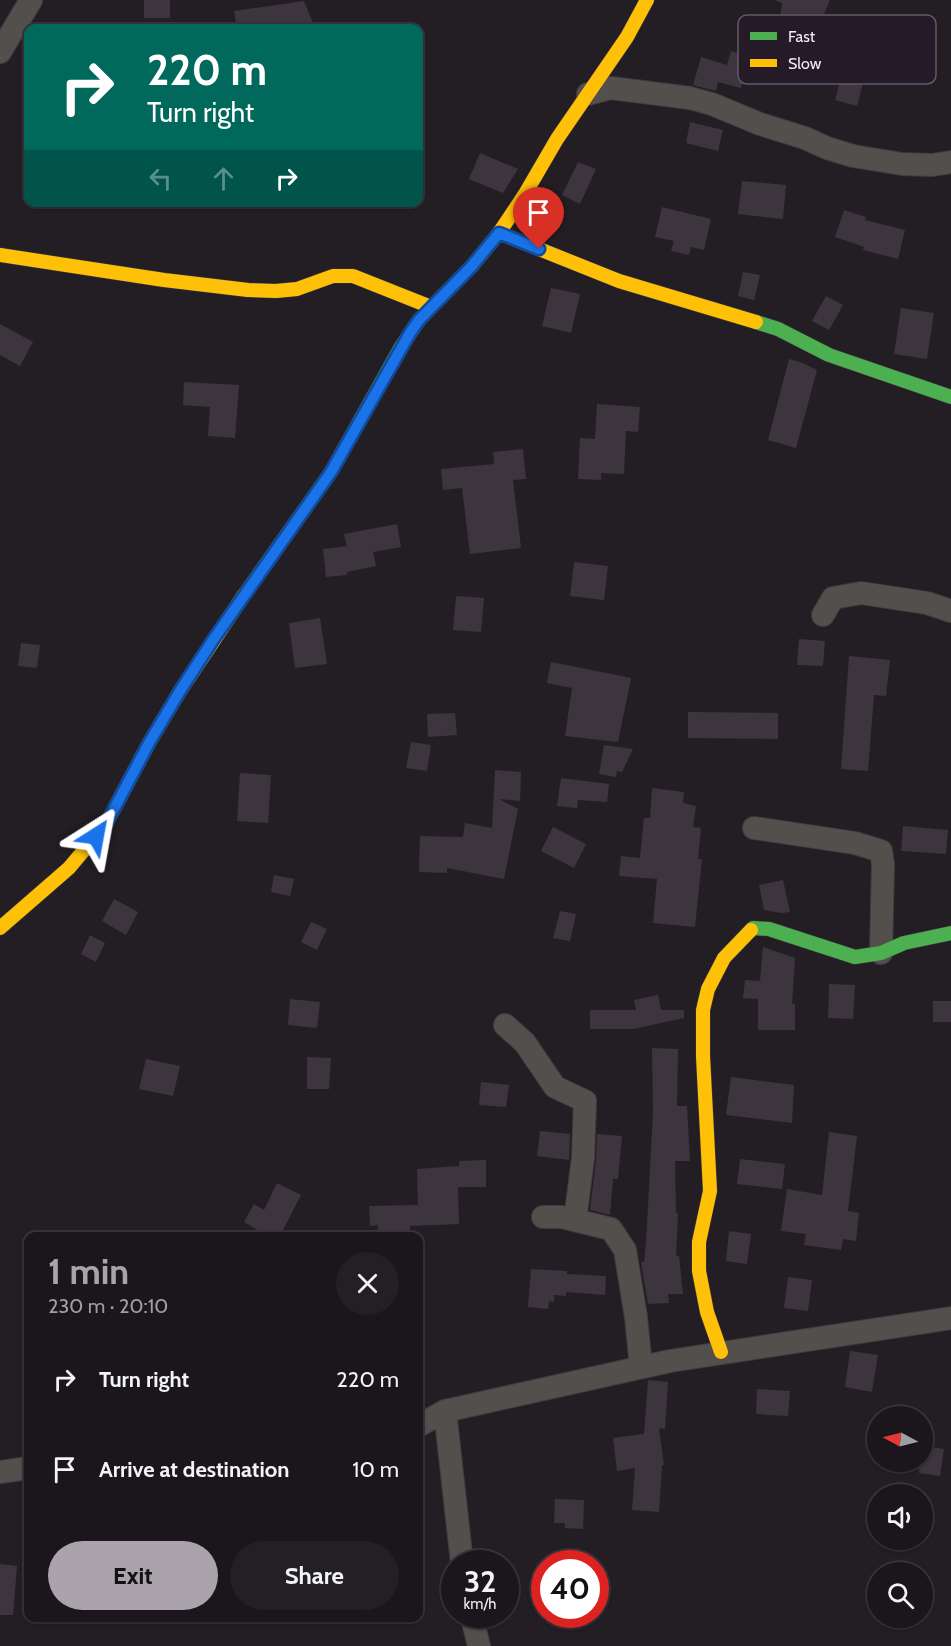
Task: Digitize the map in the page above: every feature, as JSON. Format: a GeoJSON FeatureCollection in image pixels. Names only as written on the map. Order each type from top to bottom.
{"type":"FeatureCollection","features":[{"type":"Feature","properties":{"kind":"street"},"geometry":{"type":"LineString","coordinates":[[0,52],[30,0]]}},
{"type":"Feature","properties":{"kind":"street"},"geometry":{"type":"LineString","coordinates":[[0,928],[69,868],[106,824],[149,743],[180,691],[331,472],[401,347],[419,320],[471,267],[499,233],[557,139],[627,37],[648,0]]}},
{"type":"Feature","properties":{"kind":"street"},"geometry":{"type":"LineString","coordinates":[[588,94],[611,88],[690,98],[853,156],[902,164],[932,165],[951,162]]}},
{"type":"Feature","properties":{"kind":"street"},"geometry":{"type":"LineString","coordinates":[[499,233],[618,281],[778,329],[829,355],[951,397]]}},
{"type":"Feature","properties":{"kind":"street"},"geometry":{"type":"LineString","coordinates":[[0,255],[164,280],[248,290],[297,289],[333,276],[353,276],[431,307]]}},
{"type":"Feature","properties":{"kind":"street"},"geometry":{"type":"LineString","coordinates":[[823,615],[833,598],[861,593],[927,603],[951,611]]}},
{"type":"Feature","properties":{"kind":"street"},"geometry":{"type":"LineString","coordinates":[[754,828],[855,843],[881,851],[883,864],[881,953]]}},
{"type":"Feature","properties":{"kind":"street"},"geometry":{"type":"LineString","coordinates":[[722,1352],[706,1313],[699,1275],[699,1241],[708,1209],[710,1191],[702,1037],[703,1010],[708,989],[724,958],[753,928],[769,929],[855,957],[881,953],[904,943],[951,933]]}},
{"type":"Feature","properties":{"kind":"street"},"geometry":{"type":"LineString","coordinates":[[505,1025],[525,1043],[555,1087],[585,1101],[583,1158],[575,1220]]}},
{"type":"Feature","properties":{"kind":"street"},"geometry":{"type":"LineString","coordinates":[[543,1217],[562,1217],[611,1229],[625,1250],[636,1317],[641,1367]]}},
{"type":"Feature","properties":{"kind":"street"},"geometry":{"type":"LineString","coordinates":[[423,1423],[445,1411],[641,1367],[722,1352],[951,1318]]}},
{"type":"Feature","properties":{"kind":"street"},"geometry":{"type":"LineString","coordinates":[[445,1411],[461,1550]]}},
{"type":"Feature","properties":{"kind":"street"},"geometry":{"type":"LineString","coordinates":[[0,1472],[24,1469]]}},
{"type":"Feature","properties":{"kind":"street"},"geometry":{"type":"LineString","coordinates":[[474,1628],[479,1646]]}},
{"type":"Feature","properties":{"kind":"building"},"geometry":{"type":"Polygon","coordinates":[[[144,0],[170,0],[170,18],[144,18],[144,0]]]}},
{"type":"Feature","properties":{"kind":"building"},"geometry":{"type":"Polygon","coordinates":[[[774,0],[830,0],[824,15],[780,15],[782,3],[774,0]]]}},
{"type":"Feature","properties":{"kind":"building"},"geometry":{"type":"Polygon","coordinates":[[[304,1],[313,24],[236,24],[234,11],[304,1]]]}},
{"type":"Feature","properties":{"kind":"building"},"geometry":{"type":"Polygon","coordinates":[[[731,51],[738,53],[738,84],[742,84],[741,88],[718,82],[716,91],[693,85],[701,57],[727,65],[731,51]]]}},
{"type":"Feature","properties":{"kind":"building"},"geometry":{"type":"Polygon","coordinates":[[[839,84],[863,84],[857,106],[835,100],[839,84]]]}},
{"type":"Feature","properties":{"kind":"building"},"geometry":{"type":"Polygon","coordinates":[[[690,122],[723,130],[718,151],[686,143],[690,122]]]}},
{"type":"Feature","properties":{"kind":"building"},"geometry":{"type":"Polygon","coordinates":[[[480,153],[518,169],[503,193],[469,179],[480,153]]]}},
{"type":"Feature","properties":{"kind":"building"},"geometry":{"type":"Polygon","coordinates":[[[578,162],[596,169],[580,204],[562,195],[578,162]]]}},
{"type":"Feature","properties":{"kind":"building"},"geometry":{"type":"Polygon","coordinates":[[[742,181],[786,185],[783,219],[738,214],[742,181]]]}},
{"type":"Feature","properties":{"kind":"building"},"geometry":{"type":"Polygon","coordinates":[[[662,207],[711,219],[704,250],[691,247],[689,255],[671,251],[674,241],[655,237],[662,207]]]}},
{"type":"Feature","properties":{"kind":"building"},"geometry":{"type":"Polygon","coordinates":[[[844,210],[866,217],[865,220],[905,230],[898,259],[863,250],[864,247],[835,237],[844,210]]]}},
{"type":"Feature","properties":{"kind":"building"},"geometry":{"type":"Polygon","coordinates":[[[743,272],[760,275],[754,300],[738,296],[743,272]]]}},
{"type":"Feature","properties":{"kind":"building"},"geometry":{"type":"Polygon","coordinates":[[[551,288],[580,294],[571,333],[542,326],[551,288]]]}},
{"type":"Feature","properties":{"kind":"building"},"geometry":{"type":"Polygon","coordinates":[[[826,296],[843,305],[829,330],[812,321],[826,296]]]}},
{"type":"Feature","properties":{"kind":"building"},"geometry":{"type":"Polygon","coordinates":[[[901,308],[934,313],[927,359],[894,354],[901,308]]]}},
{"type":"Feature","properties":{"kind":"building"},"geometry":{"type":"Polygon","coordinates":[[[0,324],[33,342],[20,366],[0,355],[0,324]]]}},
{"type":"Feature","properties":{"kind":"building"},"geometry":{"type":"Polygon","coordinates":[[[789,359],[817,370],[796,448],[768,440],[789,359]]]}},
{"type":"Feature","properties":{"kind":"building"},"geometry":{"type":"Polygon","coordinates":[[[184,382],[239,385],[235,438],[208,436],[210,407],[183,405],[184,382]]]}},
{"type":"Feature","properties":{"kind":"building"},"geometry":{"type":"Polygon","coordinates":[[[597,404],[640,407],[638,432],[626,431],[624,474],[601,473],[601,480],[578,479],[580,438],[595,439],[597,404]]]}},
{"type":"Feature","properties":{"kind":"building"},"geometry":{"type":"Polygon","coordinates":[[[523,449],[526,479],[513,480],[521,548],[470,554],[462,488],[443,490],[441,469],[494,464],[493,452],[523,449]]]}},
{"type":"Feature","properties":{"kind":"building"},"geometry":{"type":"Polygon","coordinates":[[[397,524],[401,547],[373,552],[376,566],[347,572],[347,575],[326,577],[323,549],[347,546],[344,534],[397,524]]]}},
{"type":"Feature","properties":{"kind":"building"},"geometry":{"type":"Polygon","coordinates":[[[574,562],[608,566],[604,600],[570,596],[574,562]]]}},
{"type":"Feature","properties":{"kind":"building"},"geometry":{"type":"Polygon","coordinates":[[[456,596],[484,598],[481,632],[453,630],[456,596]]]}},
{"type":"Feature","properties":{"kind":"building"},"geometry":{"type":"Polygon","coordinates":[[[320,618],[327,664],[295,668],[289,623],[320,618]]]}},
{"type":"Feature","properties":{"kind":"building"},"geometry":{"type":"Polygon","coordinates":[[[799,639],[825,641],[823,666],[797,665],[799,639]]]}},
{"type":"Feature","properties":{"kind":"building"},"geometry":{"type":"Polygon","coordinates":[[[21,643],[40,645],[37,668],[18,666],[21,643]]]}},
{"type":"Feature","properties":{"kind":"building"},"geometry":{"type":"Polygon","coordinates":[[[849,656],[890,660],[886,696],[874,695],[868,771],[841,769],[849,656]]]}},
{"type":"Feature","properties":{"kind":"building"},"geometry":{"type":"Polygon","coordinates":[[[551,662],[631,678],[618,742],[565,736],[572,688],[547,683],[551,662]]]}},
{"type":"Feature","properties":{"kind":"building"},"geometry":{"type":"Polygon","coordinates":[[[688,712],[778,713],[778,739],[688,738],[688,712]]]}},
{"type":"Feature","properties":{"kind":"building"},"geometry":{"type":"Polygon","coordinates":[[[455,713],[457,735],[428,737],[427,714],[455,713]]]}},
{"type":"Feature","properties":{"kind":"building"},"geometry":{"type":"Polygon","coordinates":[[[411,742],[431,745],[427,771],[406,768],[411,742]]]}},
{"type":"Feature","properties":{"kind":"building"},"geometry":{"type":"Polygon","coordinates":[[[604,745],[633,749],[622,772],[617,771],[616,777],[599,774],[604,745]]]}},
{"type":"Feature","properties":{"kind":"building"},"geometry":{"type":"Polygon","coordinates":[[[495,770],[521,772],[520,801],[499,799],[518,809],[504,879],[447,868],[447,873],[419,872],[420,836],[463,837],[465,823],[492,828],[495,770]]]}},
{"type":"Feature","properties":{"kind":"building"},"geometry":{"type":"Polygon","coordinates":[[[240,773],[271,775],[268,823],[237,821],[240,773]]]}},
{"type":"Feature","properties":{"kind":"building"},"geometry":{"type":"Polygon","coordinates":[[[561,778],[609,784],[607,802],[578,800],[577,808],[557,806],[561,778]]]}},
{"type":"Feature","properties":{"kind":"building"},"geometry":{"type":"Polygon","coordinates":[[[652,788],[684,792],[683,803],[696,806],[693,827],[701,828],[698,859],[702,859],[695,927],[653,923],[657,879],[619,876],[621,856],[640,858],[644,818],[650,818],[652,788]]]}},
{"type":"Feature","properties":{"kind":"building"},"geometry":{"type":"Polygon","coordinates":[[[903,826],[948,830],[946,854],[901,851],[903,826]]]}},
{"type":"Feature","properties":{"kind":"building"},"geometry":{"type":"Polygon","coordinates":[[[553,827],[586,844],[574,868],[541,851],[553,827]]]}},
{"type":"Feature","properties":{"kind":"building"},"geometry":{"type":"Polygon","coordinates":[[[274,875],[294,879],[290,896],[271,892],[274,875]]]}},
{"type":"Feature","properties":{"kind":"building"},"geometry":{"type":"Polygon","coordinates":[[[783,880],[790,912],[764,910],[759,885],[783,880]]]}},
{"type":"Feature","properties":{"kind":"building"},"geometry":{"type":"Polygon","coordinates":[[[114,899],[138,912],[126,935],[102,921],[114,899]]]}},
{"type":"Feature","properties":{"kind":"building"},"geometry":{"type":"Polygon","coordinates":[[[560,911],[576,914],[570,941],[553,938],[560,911]]]}},
{"type":"Feature","properties":{"kind":"building"},"geometry":{"type":"Polygon","coordinates":[[[311,922],[327,929],[317,950],[301,942],[311,922]]]}},
{"type":"Feature","properties":{"kind":"building"},"geometry":{"type":"Polygon","coordinates":[[[90,935],[105,943],[96,962],[81,954],[90,935]]]}},
{"type":"Feature","properties":{"kind":"building"},"geometry":{"type":"Polygon","coordinates":[[[763,947],[795,958],[792,1004],[795,1004],[795,1030],[758,1030],[758,999],[743,998],[745,980],[760,981],[763,947]]]}},
{"type":"Feature","properties":{"kind":"building"},"geometry":{"type":"Polygon","coordinates":[[[829,984],[855,985],[853,1019],[828,1018],[829,984]]]}},
{"type":"Feature","properties":{"kind":"building"},"geometry":{"type":"Polygon","coordinates":[[[658,995],[661,1010],[684,1010],[684,1018],[633,1029],[590,1029],[590,1010],[636,1010],[634,1000],[658,995]]]}},
{"type":"Feature","properties":{"kind":"building"},"geometry":{"type":"Polygon","coordinates":[[[290,999],[320,1002],[317,1028],[288,1025],[290,999]]]}},
{"type":"Feature","properties":{"kind":"building"},"geometry":{"type":"Polygon","coordinates":[[[933,1001],[951,1001],[951,1022],[933,1022],[933,1001]]]}},
{"type":"Feature","properties":{"kind":"building"},"geometry":{"type":"Polygon","coordinates":[[[652,1048],[678,1049],[677,1106],[687,1106],[690,1161],[675,1161],[676,1213],[678,1213],[676,1256],[679,1256],[683,1294],[668,1294],[669,1303],[648,1304],[641,1262],[644,1262],[646,1243],[653,1113],[652,1048]]]}},
{"type":"Feature","properties":{"kind":"building"},"geometry":{"type":"Polygon","coordinates":[[[307,1057],[331,1058],[329,1089],[307,1089],[307,1057]]]}},
{"type":"Feature","properties":{"kind":"building"},"geometry":{"type":"Polygon","coordinates":[[[146,1059],[180,1066],[173,1096],[139,1089],[146,1059]]]}},
{"type":"Feature","properties":{"kind":"building"},"geometry":{"type":"Polygon","coordinates":[[[731,1077],[794,1085],[792,1123],[726,1115],[731,1077]]]}},
{"type":"Feature","properties":{"kind":"building"},"geometry":{"type":"Polygon","coordinates":[[[481,1082],[509,1085],[506,1107],[479,1105],[481,1082]]]}},
{"type":"Feature","properties":{"kind":"building"},"geometry":{"type":"Polygon","coordinates":[[[540,1131],[570,1134],[569,1160],[537,1156],[540,1131]]]}},
{"type":"Feature","properties":{"kind":"building"},"geometry":{"type":"Polygon","coordinates":[[[829,1132],[857,1136],[848,1211],[859,1213],[856,1241],[843,1239],[841,1250],[804,1245],[806,1234],[781,1231],[787,1189],[822,1195],[829,1132]]]}},
{"type":"Feature","properties":{"kind":"building"},"geometry":{"type":"Polygon","coordinates":[[[597,1134],[622,1136],[618,1179],[613,1179],[610,1215],[590,1210],[597,1134]]]}},
{"type":"Feature","properties":{"kind":"building"},"geometry":{"type":"Polygon","coordinates":[[[740,1159],[785,1164],[782,1189],[737,1184],[740,1159]]]}},
{"type":"Feature","properties":{"kind":"building"},"geometry":{"type":"Polygon","coordinates":[[[486,1160],[486,1187],[458,1187],[459,1224],[410,1226],[410,1232],[378,1232],[378,1225],[370,1226],[369,1206],[418,1205],[417,1169],[459,1166],[459,1161],[486,1160]]]}},
{"type":"Feature","properties":{"kind":"building"},"geometry":{"type":"Polygon","coordinates":[[[277,1183],[301,1195],[282,1232],[261,1232],[244,1222],[254,1204],[264,1210],[277,1183]]]}},
{"type":"Feature","properties":{"kind":"building"},"geometry":{"type":"Polygon","coordinates":[[[729,1231],[751,1234],[747,1264],[726,1261],[729,1231]]]}},
{"type":"Feature","properties":{"kind":"building"},"geometry":{"type":"Polygon","coordinates":[[[531,1269],[606,1276],[605,1295],[566,1292],[566,1296],[554,1295],[554,1302],[549,1301],[548,1309],[528,1307],[531,1269]]]}},
{"type":"Feature","properties":{"kind":"building"},"geometry":{"type":"Polygon","coordinates":[[[788,1277],[812,1280],[808,1311],[784,1308],[788,1277]]]}},
{"type":"Feature","properties":{"kind":"building"},"geometry":{"type":"Polygon","coordinates":[[[850,1351],[878,1355],[872,1392],[845,1387],[850,1351]]]}},
{"type":"Feature","properties":{"kind":"building"},"geometry":{"type":"Polygon","coordinates":[[[648,1380],[668,1382],[665,1429],[659,1428],[664,1465],[662,1465],[659,1512],[632,1510],[635,1468],[617,1471],[613,1438],[644,1434],[648,1380]]]}},
{"type":"Feature","properties":{"kind":"building"},"geometry":{"type":"Polygon","coordinates":[[[757,1389],[790,1391],[788,1416],[756,1414],[757,1389]]]}},
{"type":"Feature","properties":{"kind":"building"},"geometry":{"type":"Polygon","coordinates":[[[933,1448],[944,1449],[940,1476],[919,1473],[933,1472],[933,1448]]]}},
{"type":"Feature","properties":{"kind":"building"},"geometry":{"type":"Polygon","coordinates":[[[555,1499],[584,1500],[583,1529],[565,1528],[565,1523],[554,1523],[555,1499]]]}},
{"type":"Feature","properties":{"kind":"building"},"geometry":{"type":"Polygon","coordinates":[[[0,1564],[17,1566],[13,1615],[0,1615],[0,1564]]]}},
{"type":"Feature","properties":{"kind":"traffic: fast"},"geometry":{"type":"LineString","coordinates":[[244,595],[331,472],[401,347],[419,320],[472,266]]}},
{"type":"Feature","properties":{"kind":"traffic: fast"},"geometry":{"type":"LineString","coordinates":[[756,322],[778,329],[829,355],[951,397]]}},
{"type":"Feature","properties":{"kind":"traffic: fast"},"geometry":{"type":"LineString","coordinates":[[751,930],[753,928],[769,929],[855,957],[881,953],[904,943],[951,933]]}},
{"type":"Feature","properties":{"kind":"traffic: slow"},"geometry":{"type":"LineString","coordinates":[[472,266],[499,233],[525,194],[557,139],[627,37],[647,0]]}},
{"type":"Feature","properties":{"kind":"traffic: slow"},"geometry":{"type":"LineString","coordinates":[[499,233],[619,281],[756,322]]}},
{"type":"Feature","properties":{"kind":"traffic: slow"},"geometry":{"type":"LineString","coordinates":[[0,255],[164,280],[248,290],[297,289],[333,276],[353,276],[431,307]]}},
{"type":"Feature","properties":{"kind":"traffic: slow"},"geometry":{"type":"LineString","coordinates":[[0,928],[69,868],[106,824],[149,743],[180,691],[244,595]]}},
{"type":"Feature","properties":{"kind":"traffic: slow"},"geometry":{"type":"LineString","coordinates":[[721,1352],[707,1312],[699,1271],[699,1242],[710,1191],[703,1010],[708,989],[724,958],[751,930]]}},
{"type":"Feature","properties":{"kind":"route"},"geometry":{"type":"LineString","coordinates":[[96,836],[106,824],[149,743],[180,691],[344,452],[401,347],[419,320],[471,267],[499,233],[539,249]]}}]}
